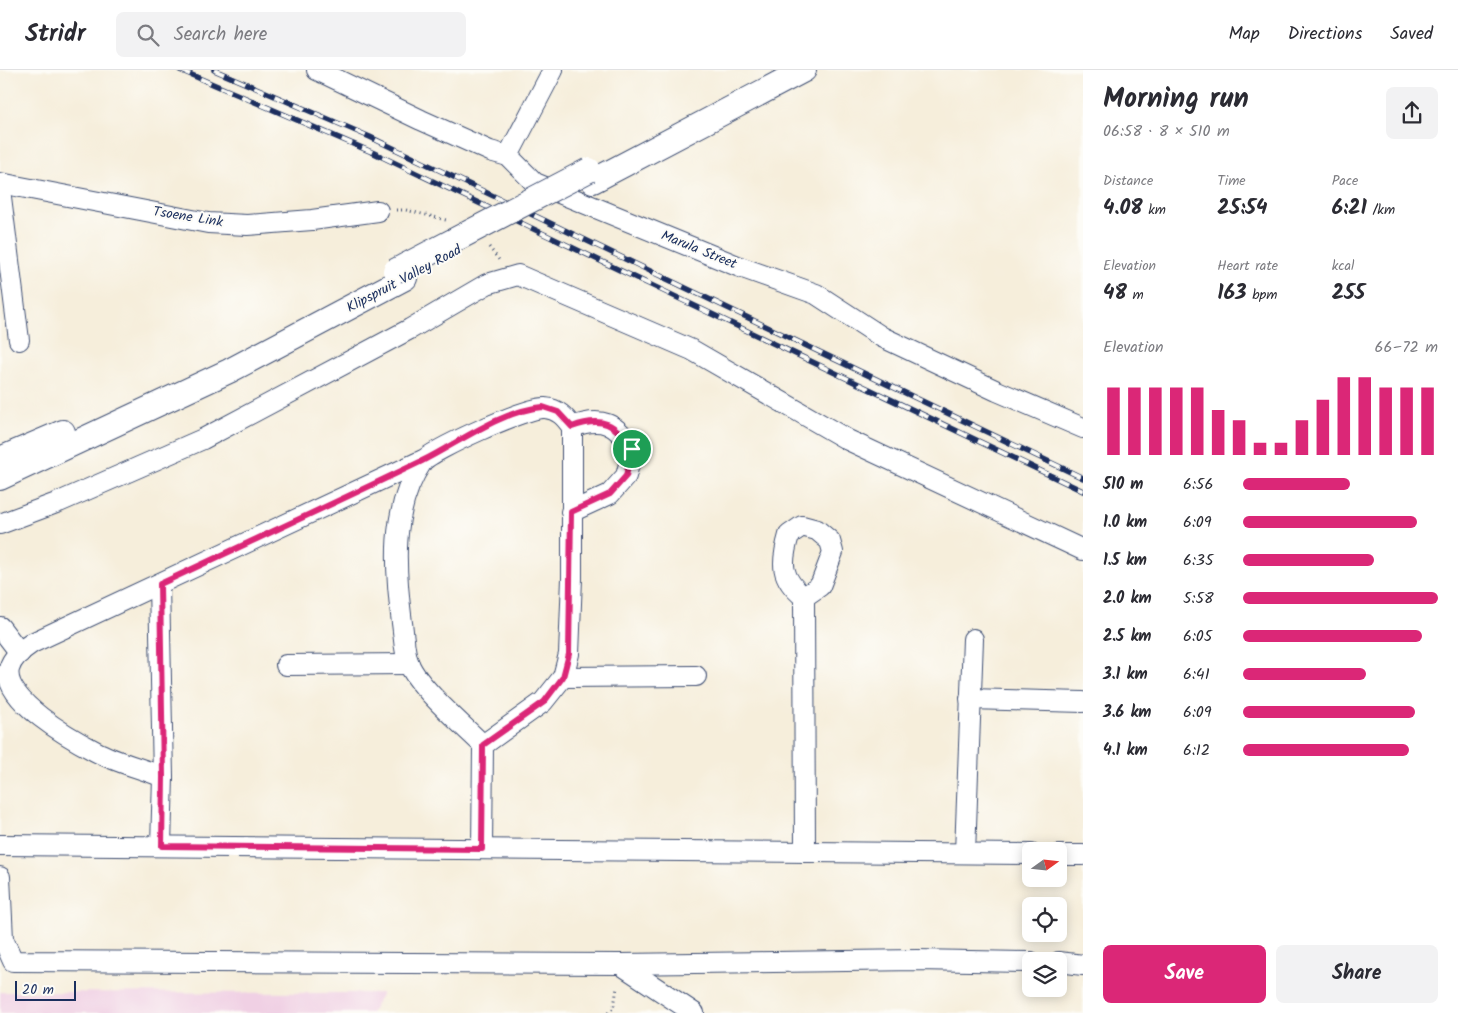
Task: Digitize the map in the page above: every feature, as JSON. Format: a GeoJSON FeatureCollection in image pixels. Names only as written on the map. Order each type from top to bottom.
{"type":"FeatureCollection","features":[{"type":"Feature","properties":{"kind":"street","name":"Marula Street"},"geometry":{"type":"LineString","coordinates":[[317,70],[429,124],[490,151],[508,156],[535,183],[740,267],[816,294],[882,337],[997,391],[1083,428]]}},
{"type":"Feature","properties":{"kind":"street"},"geometry":{"type":"LineString","coordinates":[[508,156],[553,70]]}},
{"type":"Feature","properties":{"kind":"street","name":"Klipspruit Valley Road"},"geometry":{"type":"LineString","coordinates":[[591,176],[776,70]]}},
{"type":"Feature","properties":{"kind":"street","name":"Klipspruit Valley Road"},"geometry":{"type":"LineString","coordinates":[[0,459],[194,375],[400,275],[591,176],[804,70]]}},
{"type":"Feature","properties":{"kind":"street","name":"Tsoene Link"},"geometry":{"type":"LineString","coordinates":[[0,183],[208,223],[247,225],[312,220],[378,211]]}},
{"type":"Feature","properties":{"kind":"street"},"geometry":{"type":"LineString","coordinates":[[0,189],[19,340]]}},
{"type":"Feature","properties":{"kind":"street","name":"Klipspruit Valley Road"},"geometry":{"type":"LineString","coordinates":[[0,478],[229,371],[400,275]]}},
{"type":"Feature","properties":{"kind":"street"},"geometry":{"type":"LineString","coordinates":[[0,524],[59,502],[203,439],[410,329],[487,284],[518,275],[692,350],[848,440],[1083,550]]}},
{"type":"Feature","properties":{"kind":"street"},"geometry":{"type":"LineString","coordinates":[[163,777],[96,752],[40,718],[17,694],[10,680],[10,666],[20,653],[32,643],[423,460],[497,421],[533,409],[553,409],[563,416],[572,427],[569,654],[563,677],[544,702],[483,745]]}},
{"type":"Feature","properties":{"kind":"street"},"geometry":{"type":"LineString","coordinates":[[571,512],[610,494],[626,476],[632,449],[620,430],[597,421],[587,421],[572,427]]}},
{"type":"Feature","properties":{"kind":"street"},"geometry":{"type":"LineString","coordinates":[[423,460],[403,500],[396,565],[399,599],[409,664],[430,691],[483,745],[482,849]]}},
{"type":"Feature","properties":{"kind":"street"},"geometry":{"type":"LineString","coordinates":[[160,584],[163,777],[162,846]]}},
{"type":"Feature","properties":{"kind":"street"},"geometry":{"type":"LineString","coordinates":[[804,597],[805,852]]}},
{"type":"Feature","properties":{"kind":"street"},"geometry":{"type":"LineString","coordinates":[[0,627],[20,653]]}},
{"type":"Feature","properties":{"kind":"street"},"geometry":{"type":"LineString","coordinates":[[965,853],[973,639]]}},
{"type":"Feature","properties":{"kind":"street"},"geometry":{"type":"LineString","coordinates":[[286,665],[409,664]]}},
{"type":"Feature","properties":{"kind":"street"},"geometry":{"type":"LineString","coordinates":[[563,677],[696,676]]}},
{"type":"Feature","properties":{"kind":"street"},"geometry":{"type":"LineString","coordinates":[[970,699],[1083,702]]}},
{"type":"Feature","properties":{"kind":"street"},"geometry":{"type":"LineString","coordinates":[[0,845],[43,847],[162,846],[1022,854]]}},
{"type":"Feature","properties":{"kind":"street"},"geometry":{"type":"LineString","coordinates":[[1068,854],[1083,855]]}},
{"type":"Feature","properties":{"kind":"street"},"geometry":{"type":"LineString","coordinates":[[0,877],[3,939],[13,961],[620,964],[917,960],[1022,962]]}},
{"type":"Feature","properties":{"kind":"street"},"geometry":{"type":"LineString","coordinates":[[1067,963],[1083,965]]}},
{"type":"Feature","properties":{"kind":"street"},"geometry":{"type":"LineString","coordinates":[[620,964],[694,1013]]}},
{"type":"Feature","properties":{"kind":"path"},"geometry":{"type":"LineString","coordinates":[[608,1013],[614,1007],[620,964]]}},
{"type":"Feature","properties":{"kind":"shaded area"},"geometry":{"type":"Polygon","coordinates":[[[0,992],[382,993],[371,1013],[0,1013],[0,992]]]}},
{"type":"Feature","properties":{"kind":"railway"},"geometry":{"type":"LineString","coordinates":[[180,70],[374,153],[1083,491]]}},
{"type":"Feature","properties":{"kind":"railway"},"geometry":{"type":"LineString","coordinates":[[214,70],[370,137],[1083,478]]}},
{"type":"Feature","properties":{"kind":"route"},"geometry":{"type":"LineString","coordinates":[[543,407],[553,409],[563,416],[572,427],[587,421],[597,421],[620,430],[632,449],[626,476],[610,494],[588,506],[571,512],[572,578],[569,654],[563,677],[544,702],[483,745],[482,849],[162,846],[163,777],[160,584],[423,460],[497,421],[526,410],[543,407]]}}]}
